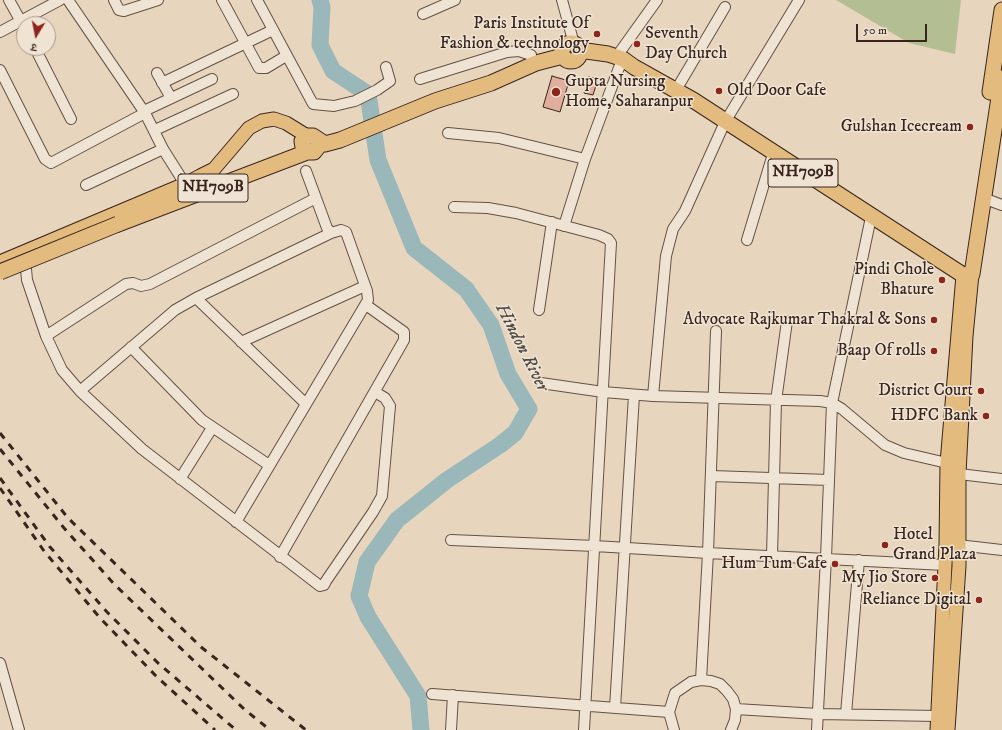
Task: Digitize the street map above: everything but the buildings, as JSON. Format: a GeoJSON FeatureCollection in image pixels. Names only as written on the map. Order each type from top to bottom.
{"type":"FeatureCollection","features":[{"type":"Feature","properties":{"kind":"highway"},"geometry":{"type":"LineString","coordinates":[[968,275],[1002,10]]}},
{"type":"Feature","properties":{"kind":"highway","name":"NH709B"},"geometry":{"type":"LineString","coordinates":[[312,138],[325,144],[340,140],[435,101],[491,83],[536,63],[571,51]]}},
{"type":"Feature","properties":{"kind":"highway","name":"NH709B"},"geometry":{"type":"LineString","coordinates":[[467,90],[483,78],[531,56],[571,51],[623,63],[676,90],[871,217],[968,275]]}},
{"type":"Feature","properties":{"kind":"highway"},"geometry":{"type":"LineString","coordinates":[[968,275],[1000,110],[1002,83]]}},
{"type":"Feature","properties":{"kind":"highway","name":"NH709B"},"geometry":{"type":"LineString","coordinates":[[0,272],[118,224],[307,152],[316,150],[319,144],[312,138]]}},
{"type":"Feature","properties":{"kind":"main road"},"geometry":{"type":"LineString","coordinates":[[0,262],[185,184],[214,168],[249,128],[262,121],[274,119],[280,121],[312,138]]}},
{"type":"Feature","properties":{"kind":"main road"},"geometry":{"type":"LineString","coordinates":[[937,730],[945,565],[947,463],[968,275]]}},
{"type":"Feature","properties":{"kind":"main road"},"geometry":{"type":"LineString","coordinates":[[948,730],[958,545],[959,474],[968,275]]}},
{"type":"Feature","properties":{"kind":"street"},"geometry":{"type":"LineString","coordinates":[[9,0],[18,16]]}},
{"type":"Feature","properties":{"kind":"street"},"geometry":{"type":"LineString","coordinates":[[35,16],[60,0]]}},
{"type":"Feature","properties":{"kind":"street"},"geometry":{"type":"LineString","coordinates":[[68,0],[145,112],[163,149],[185,184]]}},
{"type":"Feature","properties":{"kind":"street"},"geometry":{"type":"LineString","coordinates":[[114,0],[119,10],[124,11],[158,0]]}},
{"type":"Feature","properties":{"kind":"street"},"geometry":{"type":"LineString","coordinates":[[222,0],[256,65],[262,69],[286,56]]}},
{"type":"Feature","properties":{"kind":"street"},"geometry":{"type":"LineString","coordinates":[[257,0],[313,104],[334,106],[355,100],[377,90],[390,81],[386,66]]}},
{"type":"Feature","properties":{"kind":"street"},"geometry":{"type":"LineString","coordinates":[[423,14],[455,0]]}},
{"type":"Feature","properties":{"kind":"street"},"geometry":{"type":"LineString","coordinates":[[562,0],[571,51]]}},
{"type":"Feature","properties":{"kind":"street"},"geometry":{"type":"LineString","coordinates":[[564,226],[585,159],[623,63],[657,0]]}},
{"type":"Feature","properties":{"kind":"street"},"geometry":{"type":"LineString","coordinates":[[653,396],[669,243],[673,229],[685,211],[725,122],[799,0]]}},
{"type":"Feature","properties":{"kind":"street"},"geometry":{"type":"LineString","coordinates":[[676,90],[725,7]]}},
{"type":"Feature","properties":{"kind":"street"},"geometry":{"type":"LineString","coordinates":[[0,32],[16,26]]}},
{"type":"Feature","properties":{"kind":"street"},"geometry":{"type":"LineString","coordinates":[[162,83],[273,30]]}},
{"type":"Feature","properties":{"kind":"street"},"geometry":{"type":"LineString","coordinates":[[420,79],[507,52],[519,51],[531,56]]}},
{"type":"Feature","properties":{"kind":"street"},"geometry":{"type":"LineString","coordinates":[[38,56],[70,118]]}},
{"type":"Feature","properties":{"kind":"street"},"geometry":{"type":"LineString","coordinates":[[0,70],[48,162],[56,161],[171,98],[212,79]]}},
{"type":"Feature","properties":{"kind":"street"},"geometry":{"type":"LineString","coordinates":[[157,73],[171,98]]}},
{"type":"Feature","properties":{"kind":"street"},"geometry":{"type":"LineString","coordinates":[[155,130],[234,94]]}},
{"type":"Feature","properties":{"kind":"street"},"geometry":{"type":"LineString","coordinates":[[448,133],[499,138],[585,159]]}},
{"type":"Feature","properties":{"kind":"street"},"geometry":{"type":"LineString","coordinates":[[86,184],[163,149]]}},
{"type":"Feature","properties":{"kind":"street"},"geometry":{"type":"LineString","coordinates":[[747,240],[773,154]]}},
{"type":"Feature","properties":{"kind":"street"},"geometry":{"type":"LineString","coordinates":[[306,171],[327,228],[332,232]]}},
{"type":"Feature","properties":{"kind":"street"},"geometry":{"type":"LineString","coordinates":[[46,336],[126,284],[133,283],[141,286],[150,284],[316,198]]}},
{"type":"Feature","properties":{"kind":"street"},"geometry":{"type":"LineString","coordinates":[[983,198],[1002,205]]}},
{"type":"Feature","properties":{"kind":"street"},"geometry":{"type":"LineString","coordinates":[[454,207],[488,208],[516,212],[599,236],[608,239],[612,243],[584,730]]}},
{"type":"Feature","properties":{"kind":"street"},"geometry":{"type":"LineString","coordinates":[[817,730],[832,403],[871,217]]}},
{"type":"Feature","properties":{"kind":"street"},"geometry":{"type":"LineString","coordinates":[[539,310],[552,222]]}},
{"type":"Feature","properties":{"kind":"street"},"geometry":{"type":"LineString","coordinates":[[80,391],[175,310],[196,298],[332,232],[341,230],[346,232],[368,295],[366,305],[236,522]]}},
{"type":"Feature","properties":{"kind":"street"},"geometry":{"type":"LineString","coordinates":[[24,252],[27,280],[46,336],[62,370],[80,391],[142,449],[316,584],[324,585],[378,504],[384,486],[390,406],[385,398],[375,392]]}},
{"type":"Feature","properties":{"kind":"street"},"geometry":{"type":"LineString","coordinates":[[241,342],[365,286]]}},
{"type":"Feature","properties":{"kind":"street"},"geometry":{"type":"LineString","coordinates":[[196,298],[306,404]]}},
{"type":"Feature","properties":{"kind":"street"},"geometry":{"type":"LineString","coordinates":[[280,557],[406,335],[401,329],[366,305]]}},
{"type":"Feature","properties":{"kind":"street"},"geometry":{"type":"LineString","coordinates":[[772,556],[776,401],[787,321]]}},
{"type":"Feature","properties":{"kind":"street"},"geometry":{"type":"LineString","coordinates":[[701,680],[712,476],[716,331]]}},
{"type":"Feature","properties":{"kind":"street"},"geometry":{"type":"LineString","coordinates":[[131,347],[193,412],[212,428],[269,465]]}},
{"type":"Feature","properties":{"kind":"street"},"geometry":{"type":"LineString","coordinates":[[541,384],[634,395],[776,401],[820,401],[832,403],[842,409],[885,445],[904,453],[947,463]]}},
{"type":"Feature","properties":{"kind":"street"},"geometry":{"type":"LineString","coordinates":[[615,708],[634,395]]}},
{"type":"Feature","properties":{"kind":"street"},"geometry":{"type":"LineString","coordinates":[[180,479],[212,428]]}},
{"type":"Feature","properties":{"kind":"street"},"geometry":{"type":"LineString","coordinates":[[959,474],[1002,479]]}},
{"type":"Feature","properties":{"kind":"street"},"geometry":{"type":"LineString","coordinates":[[712,476],[829,480]]}},
{"type":"Feature","properties":{"kind":"street"},"geometry":{"type":"LineString","coordinates":[[451,540],[595,546],[945,565]]}},
{"type":"Feature","properties":{"kind":"street"},"geometry":{"type":"LineString","coordinates":[[958,545],[1002,550]]}},
{"type":"Feature","properties":{"kind":"street"},"geometry":{"type":"LineString","coordinates":[[846,714],[859,560]]}},
{"type":"Feature","properties":{"kind":"street"},"geometry":{"type":"LineString","coordinates":[[0,663],[4,686],[19,730]]}},
{"type":"Feature","properties":{"kind":"street"},"geometry":{"type":"LineString","coordinates":[[674,730],[669,712],[676,693],[682,686],[701,680],[720,684],[733,699],[736,709],[735,720],[731,730]]}},
{"type":"Feature","properties":{"kind":"street"},"geometry":{"type":"LineString","coordinates":[[432,694],[669,712]]}},
{"type":"Feature","properties":{"kind":"street"},"geometry":{"type":"LineString","coordinates":[[451,730],[453,696]]}},
{"type":"Feature","properties":{"kind":"street"},"geometry":{"type":"LineString","coordinates":[[736,709],[818,714],[938,716]]}},
{"type":"Feature","properties":{"kind":"green space"},"geometry":{"type":"Polygon","coordinates":[[[836,0],[961,0],[955,54],[909,43],[836,0]]]}},
{"type":"Feature","properties":{"kind":"waterway","name":"Hindon River"},"geometry":{"type":"LineString","coordinates":[[320,0],[322,7],[320,45],[333,71],[368,94],[378,160],[414,248],[466,289],[491,325],[508,374],[529,409],[515,433],[500,445],[447,480],[397,520],[367,562],[359,596],[368,617],[418,696],[421,730]]}},
{"type":"Feature","properties":{"kind":"railway"},"geometry":{"type":"LineString","coordinates":[[0,433],[68,518],[201,647],[306,730]]}},
{"type":"Feature","properties":{"kind":"railway"},"geometry":{"type":"LineString","coordinates":[[0,449],[64,528],[115,585],[244,709],[270,730]]}},
{"type":"Feature","properties":{"kind":"railway"},"geometry":{"type":"LineString","coordinates":[[0,478],[50,547],[107,612],[158,663],[236,730]]}},
{"type":"Feature","properties":{"kind":"railway"},"geometry":{"type":"LineString","coordinates":[[0,488],[44,551],[100,618],[156,676],[215,730]]}},
{"type":"Feature","properties":{"kind":"place","name":"Paris Institute Of Fashion & technology"},"geometry":{"type":"Point","coordinates":[597,34]}},
{"type":"Feature","properties":{"kind":"place","name":"Seventh Day Church"},"geometry":{"type":"Point","coordinates":[637,44]}},
{"type":"Feature","properties":{"kind":"place","name":"Old Door Cafe"},"geometry":{"type":"Point","coordinates":[719,91]}},
{"type":"Feature","properties":{"kind":"place","name":"Gupta Nursing Home, Saharanpur"},"geometry":{"type":"Point","coordinates":[556,92]}},
{"type":"Feature","properties":{"kind":"place","name":"Gulshan Icecream"},"geometry":{"type":"Point","coordinates":[970,127]}},
{"type":"Feature","properties":{"kind":"place","name":"Pindi Chole Bhature"},"geometry":{"type":"Point","coordinates":[942,280]}},
{"type":"Feature","properties":{"kind":"place","name":"Advocate Rajkumar Thakral & Sons"},"geometry":{"type":"Point","coordinates":[934,320]}},
{"type":"Feature","properties":{"kind":"place","name":"Baap Of rolls"},"geometry":{"type":"Point","coordinates":[934,351]}},
{"type":"Feature","properties":{"kind":"place","name":"District Court"},"geometry":{"type":"Point","coordinates":[981,391]}},
{"type":"Feature","properties":{"kind":"place","name":"HDFC Bank"},"geometry":{"type":"Point","coordinates":[986,416]}},
{"type":"Feature","properties":{"kind":"place","name":"Hotel Grand Plaza"},"geometry":{"type":"Point","coordinates":[885,545]}},
{"type":"Feature","properties":{"kind":"place","name":"Hum Tum Cafe"},"geometry":{"type":"Point","coordinates":[835,564]}},
{"type":"Feature","properties":{"kind":"place","name":"My Jio Store"},"geometry":{"type":"Point","coordinates":[935,578]}},
{"type":"Feature","properties":{"kind":"place","name":"Reliance Digital"},"geometry":{"type":"Point","coordinates":[979,600]}}]}
